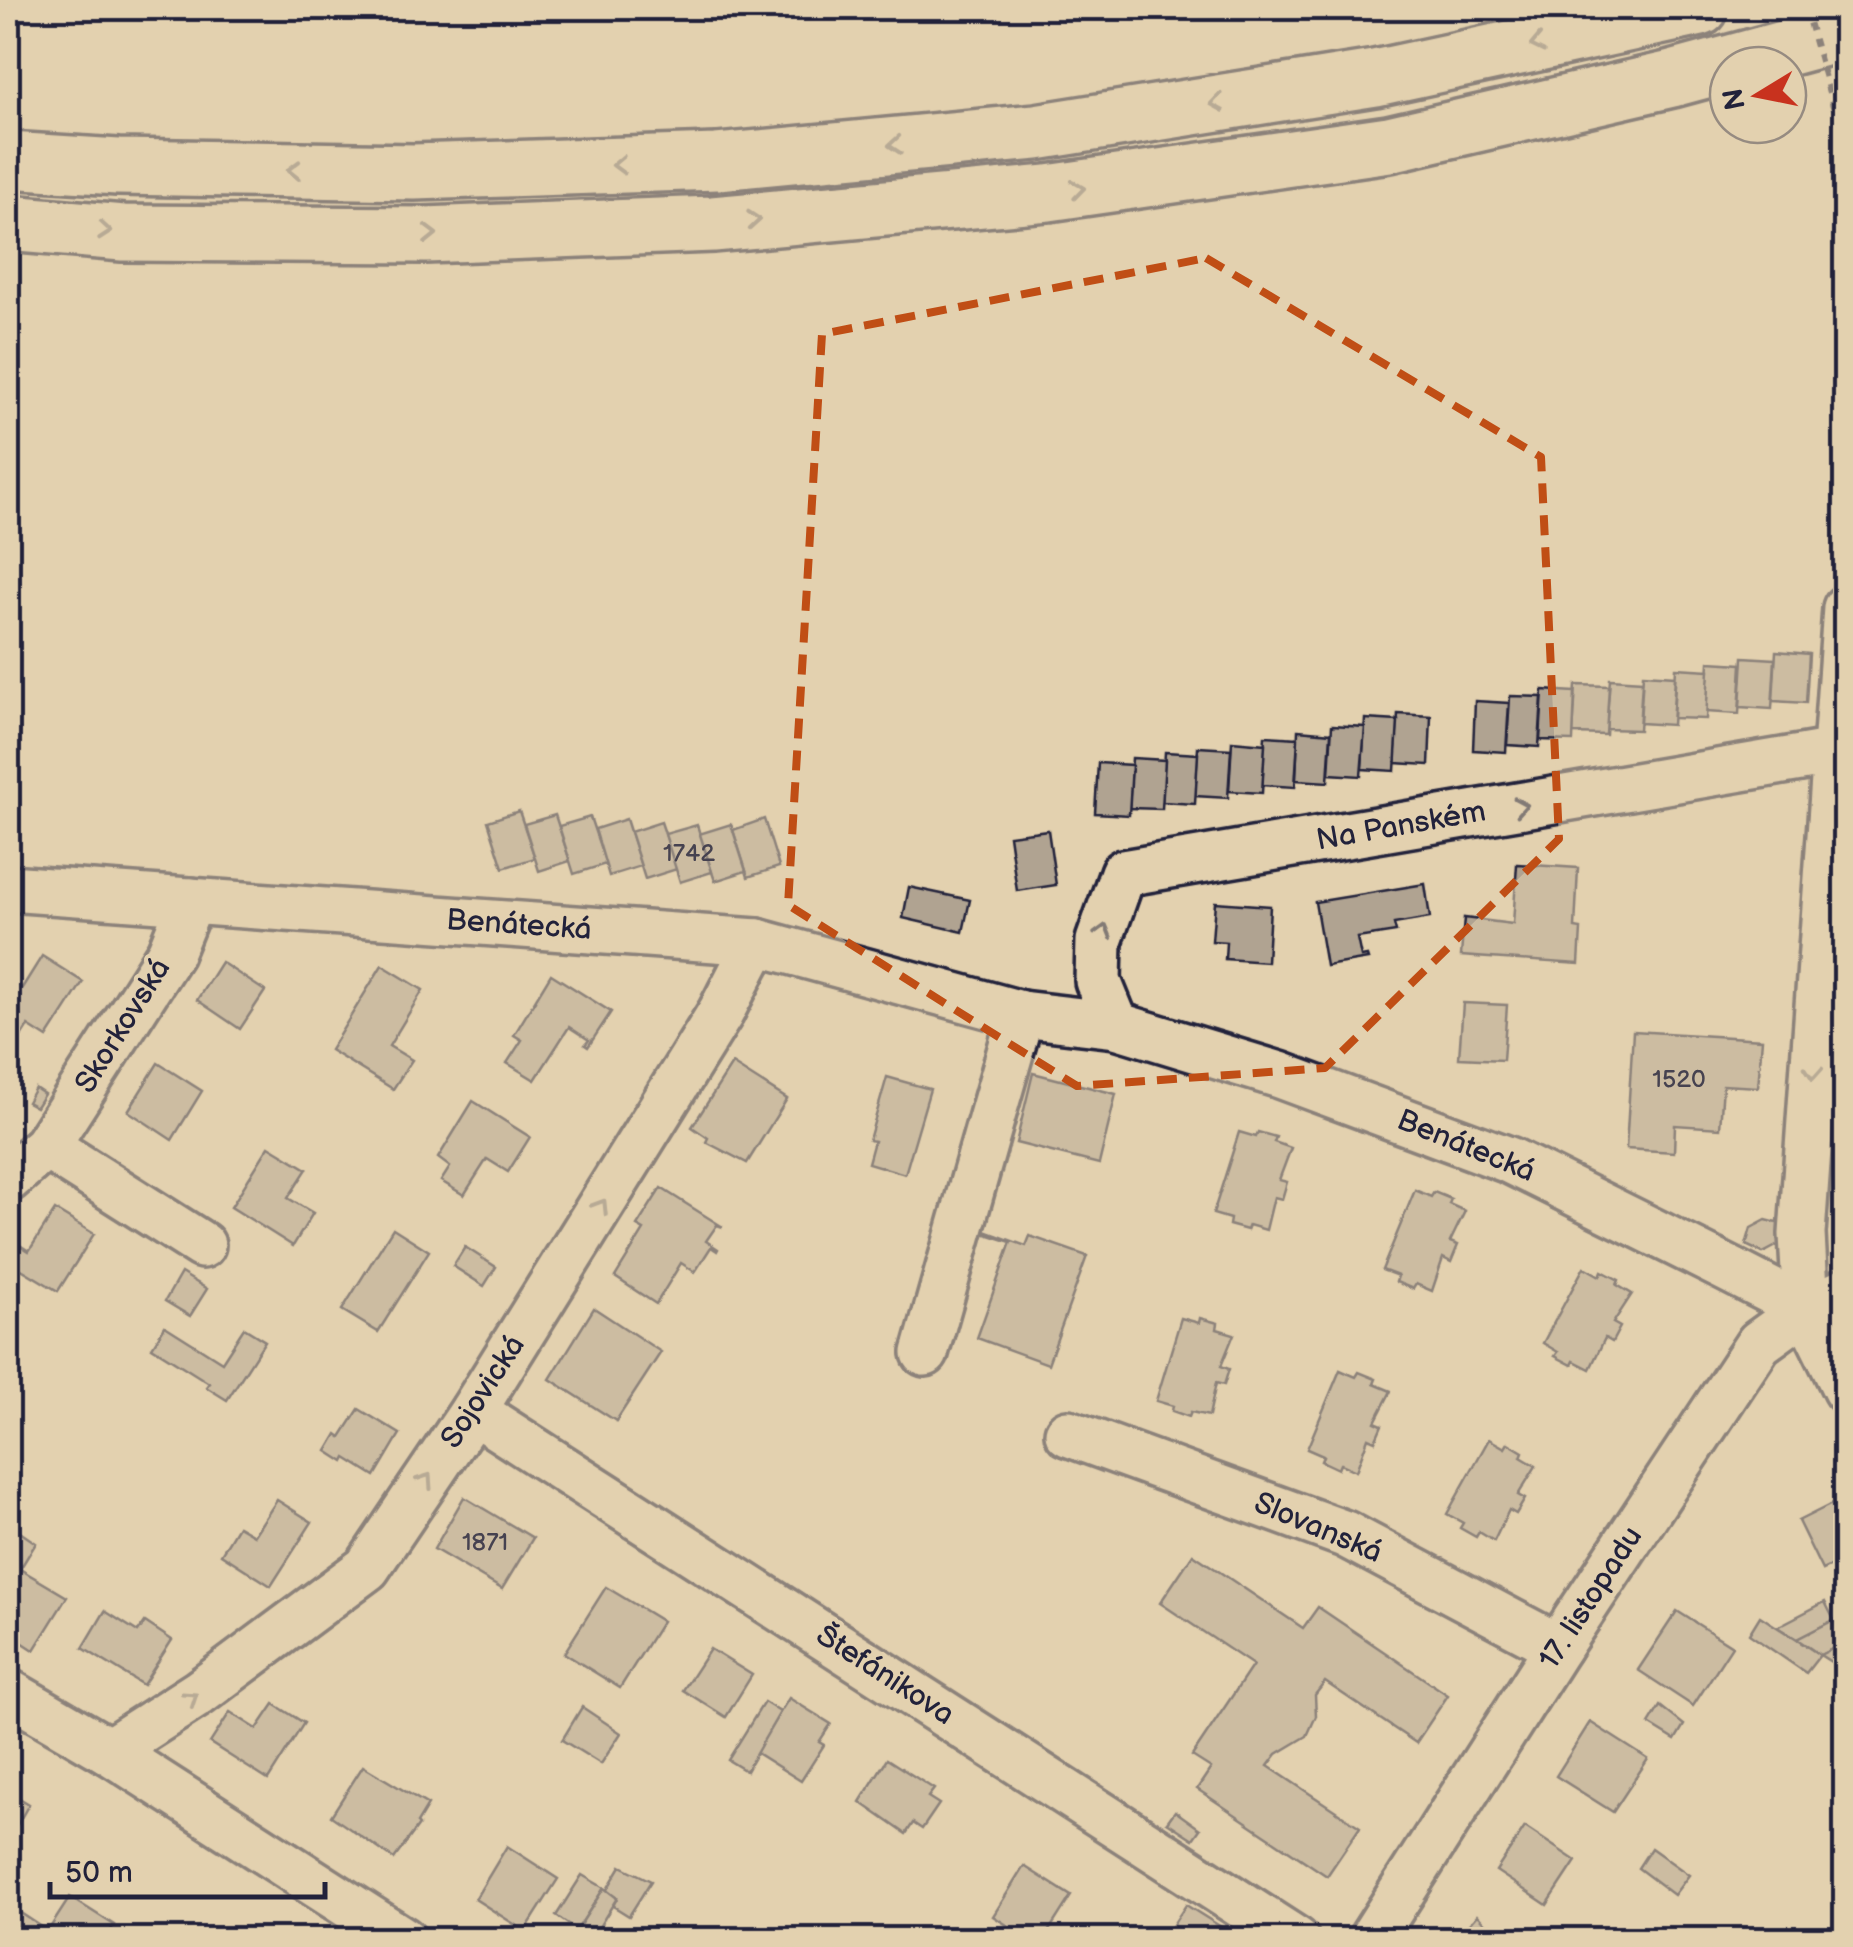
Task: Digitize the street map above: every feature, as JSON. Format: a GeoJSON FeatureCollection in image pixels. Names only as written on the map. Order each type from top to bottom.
{"type":"FeatureCollection","features":[{"type":"Feature","properties":{"kind":"highway"},"geometry":{"type":"LineString","coordinates":[[8,160],[118,167],[414,172],[716,162],[1036,132],[1375,78],[1700,8]]}},
{"type":"Feature","properties":{"kind":"highway"},"geometry":{"type":"LineString","coordinates":[[8,223],[123,232],[444,234],[713,224],[1048,193],[1389,144],[1672,79],[1846,32]]}},
{"type":"Feature","properties":{"kind":"street"},"geometry":{"type":"LineString","coordinates":[[1846,608],[1836,752],[1836,867],[1802,1234],[1826,1300],[1846,1390]]}},
{"type":"Feature","properties":{"kind":"street","name":"Na Panském"},"geometry":{"type":"LineString","coordinates":[[1116,1025],[1098,981],[1099,940],[1123,873],[1836,752]]}},
{"type":"Feature","properties":{"kind":"street","name":"Benátecká"},"geometry":{"type":"LineString","coordinates":[[8,888],[757,942],[1020,1014],[1116,1025],[1280,1075],[1509,1160],[1826,1300]]}},
{"type":"Feature","properties":{"kind":"street","name":"Skorkovská"},"geometry":{"type":"LineString","coordinates":[[8,1179],[46,1146],[170,953],[192,901]]}},
{"type":"Feature","properties":{"kind":"street","name":"Sojovická"},"geometry":{"type":"LineString","coordinates":[[109,1751],[199,1693],[367,1568],[474,1411],[722,1012],[757,942]]}},
{"type":"Feature","properties":{"kind":"street"},"geometry":{"type":"LineString","coordinates":[[925,1353],[1020,1014]]}},
{"type":"Feature","properties":{"kind":"street"},"geometry":{"type":"LineString","coordinates":[[46,1146],[202,1246]]}},
{"type":"Feature","properties":{"kind":"street","name":"17. listopadu"},"geometry":{"type":"LineString","coordinates":[[1371,1940],[1558,1646],[1759,1343],[1826,1300]]}},
{"type":"Feature","properties":{"kind":"street","name":"Štefánikova"},"geometry":{"type":"LineString","coordinates":[[474,1411],[1296,1940]]}},
{"type":"Feature","properties":{"kind":"street","name":"Slovanská"},"geometry":{"type":"LineString","coordinates":[[1068,1433],[1345,1534],[1558,1646]]}},
{"type":"Feature","properties":{"kind":"street"},"geometry":{"type":"LineString","coordinates":[[8,1692],[109,1751],[403,1940]]}},
{"type":"Feature","properties":{"kind":"path"},"geometry":{"type":"LineString","coordinates":[[1806,8],[1844,146]]}},
{"type":"Feature","properties":{"kind":"highlighted area"},"geometry":{"type":"Polygon","coordinates":[[[1206,258],[1541,457],[1559,839],[1325,1068],[1077,1086],[788,905],[822,334],[1206,258]]]}},
{"type":"Feature","properties":{"kind":"building"},"geometry":{"type":"Polygon","coordinates":[[[1776,651],[1809,654],[1806,703],[1773,701],[1776,651]]]}},
{"type":"Feature","properties":{"kind":"building"},"geometry":{"type":"Polygon","coordinates":[[[1743,657],[1775,659],[1772,709],[1740,707],[1743,657]]]}},
{"type":"Feature","properties":{"kind":"building"},"geometry":{"type":"Polygon","coordinates":[[[1709,662],[1742,664],[1739,714],[1706,712],[1709,662]]]}},
{"type":"Feature","properties":{"kind":"building"},"geometry":{"type":"Polygon","coordinates":[[[1676,668],[1709,670],[1706,719],[1673,718],[1676,668]]]}},
{"type":"Feature","properties":{"kind":"building"},"geometry":{"type":"Polygon","coordinates":[[[1643,674],[1675,676],[1672,725],[1640,723],[1643,674]]]}},
{"type":"Feature","properties":{"kind":"building"},"geometry":{"type":"Polygon","coordinates":[[[1610,679],[1642,681],[1639,730],[1606,729],[1610,679]]]}},
{"type":"Feature","properties":{"kind":"building"},"geometry":{"type":"Polygon","coordinates":[[[1576,685],[1609,686],[1606,735],[1573,734],[1576,685]]]}},
{"type":"Feature","properties":{"kind":"building"},"geometry":{"type":"Polygon","coordinates":[[[1543,690],[1575,692],[1573,741],[1540,740],[1543,690]]]}},
{"type":"Feature","properties":{"kind":"building"},"geometry":{"type":"Polygon","coordinates":[[[1510,696],[1542,697],[1539,747],[1507,745],[1510,696]]]}},
{"type":"Feature","properties":{"kind":"building"},"geometry":{"type":"Polygon","coordinates":[[[1475,701],[1509,703],[1506,752],[1473,750],[1475,701]]]}},
{"type":"Feature","properties":{"kind":"building"},"geometry":{"type":"Polygon","coordinates":[[[1398,714],[1431,716],[1429,765],[1395,763],[1398,714]]]}},
{"type":"Feature","properties":{"kind":"building"},"geometry":{"type":"Polygon","coordinates":[[[1365,719],[1398,721],[1395,771],[1362,769],[1365,719]]]}},
{"type":"Feature","properties":{"kind":"building"},"geometry":{"type":"Polygon","coordinates":[[[1332,725],[1365,727],[1361,776],[1329,774],[1332,725]]]}},
{"type":"Feature","properties":{"kind":"building"},"geometry":{"type":"Polygon","coordinates":[[[1298,730],[1331,733],[1328,782],[1296,780],[1298,730]]]}},
{"type":"Feature","properties":{"kind":"building"},"geometry":{"type":"Polygon","coordinates":[[[1265,736],[1298,738],[1295,787],[1262,785],[1265,736]]]}},
{"type":"Feature","properties":{"kind":"building"},"geometry":{"type":"Polygon","coordinates":[[[1232,741],[1265,744],[1262,793],[1229,791],[1232,741]]]}},
{"type":"Feature","properties":{"kind":"building"},"geometry":{"type":"Polygon","coordinates":[[[1198,747],[1231,749],[1228,798],[1195,796],[1198,747]]]}},
{"type":"Feature","properties":{"kind":"building"},"geometry":{"type":"Polygon","coordinates":[[[1165,752],[1198,754],[1195,804],[1162,802],[1165,752]]]}},
{"type":"Feature","properties":{"kind":"building"},"geometry":{"type":"Polygon","coordinates":[[[1132,758],[1165,760],[1162,809],[1129,808],[1132,758]]]}},
{"type":"Feature","properties":{"kind":"building"},"geometry":{"type":"Polygon","coordinates":[[[1098,763],[1132,765],[1129,815],[1095,813],[1098,763]]]}},
{"type":"Feature","properties":{"kind":"building"},"geometry":{"type":"Polygon","coordinates":[[[519,811],[535,858],[503,868],[488,821],[519,811]]]}},
{"type":"Feature","properties":{"kind":"building"},"geometry":{"type":"Polygon","coordinates":[[[555,815],[570,861],[539,871],[524,824],[555,815]]]}},
{"type":"Feature","properties":{"kind":"building"},"geometry":{"type":"Polygon","coordinates":[[[590,817],[606,864],[574,874],[559,826],[590,817]]]}},
{"type":"Feature","properties":{"kind":"building"},"geometry":{"type":"Polygon","coordinates":[[[626,819],[641,866],[609,876],[595,829],[626,819]]]}},
{"type":"Feature","properties":{"kind":"building"},"geometry":{"type":"Polygon","coordinates":[[[764,819],[779,867],[748,877],[733,830],[764,819]]]}},
{"type":"Feature","properties":{"kind":"building"},"geometry":{"type":"Polygon","coordinates":[[[661,822],[677,869],[645,879],[630,832],[661,822]]]}},
{"type":"Feature","properties":{"kind":"building"},"geometry":{"type":"Polygon","coordinates":[[[731,824],[746,871],[715,881],[699,834],[731,824]]]}},
{"type":"Feature","properties":{"kind":"building"},"geometry":{"type":"Polygon","coordinates":[[[697,825],[712,872],[680,882],[665,834],[697,825]]]}},
{"type":"Feature","properties":{"kind":"building"},"geometry":{"type":"Polygon","coordinates":[[[1048,830],[1056,885],[1017,891],[1009,835],[1048,830]]]}},
{"type":"Feature","properties":{"kind":"building"},"geometry":{"type":"Polygon","coordinates":[[[1517,864],[1578,868],[1575,928],[1581,929],[1579,964],[1461,956],[1464,918],[1513,924],[1517,864]]]}},
{"type":"Feature","properties":{"kind":"building"},"geometry":{"type":"Polygon","coordinates":[[[1425,884],[1430,918],[1394,924],[1396,932],[1357,938],[1361,957],[1368,959],[1326,966],[1315,902],[1425,884]]]}},
{"type":"Feature","properties":{"kind":"building"},"geometry":{"type":"Polygon","coordinates":[[[909,887],[970,900],[963,932],[903,918],[909,887]]]}},
{"type":"Feature","properties":{"kind":"building"},"geometry":{"type":"Polygon","coordinates":[[[1215,902],[1270,906],[1267,962],[1225,959],[1226,942],[1212,941],[1215,902]]]}},
{"type":"Feature","properties":{"kind":"building"},"geometry":{"type":"Polygon","coordinates":[[[42,956],[83,982],[47,1038],[28,1026],[18,1042],[8,1035],[8,988],[12,982],[22,988],[42,956]]]}},
{"type":"Feature","properties":{"kind":"building"},"geometry":{"type":"Polygon","coordinates":[[[221,962],[265,991],[240,1029],[197,1000],[221,962]]]}},
{"type":"Feature","properties":{"kind":"building"},"geometry":{"type":"Polygon","coordinates":[[[382,965],[423,990],[389,1046],[412,1060],[393,1089],[330,1050],[382,965]]]}},
{"type":"Feature","properties":{"kind":"building"},"geometry":{"type":"Polygon","coordinates":[[[551,974],[611,1012],[588,1047],[585,1045],[589,1040],[569,1027],[535,1080],[507,1063],[522,1040],[514,1035],[551,974]]]}},
{"type":"Feature","properties":{"kind":"building"},"geometry":{"type":"Polygon","coordinates":[[[1463,1003],[1507,1005],[1503,1060],[1459,1058],[1463,1003]]]}},
{"type":"Feature","properties":{"kind":"building"},"geometry":{"type":"Polygon","coordinates":[[[1633,1031],[1762,1039],[1758,1087],[1723,1085],[1720,1128],[1675,1125],[1674,1152],[1626,1149],[1633,1031]]]}},
{"type":"Feature","properties":{"kind":"building"},"geometry":{"type":"Polygon","coordinates":[[[158,1063],[202,1091],[172,1140],[128,1111],[158,1063]]]}},
{"type":"Feature","properties":{"kind":"building"},"geometry":{"type":"Polygon","coordinates":[[[732,1064],[787,1099],[747,1163],[706,1142],[708,1138],[692,1127],[732,1064]]]}},
{"type":"Feature","properties":{"kind":"building"},"geometry":{"type":"Polygon","coordinates":[[[1033,1073],[1116,1094],[1099,1164],[1016,1143],[1033,1073]]]}},
{"type":"Feature","properties":{"kind":"building"},"geometry":{"type":"Polygon","coordinates":[[[887,1077],[930,1089],[905,1174],[868,1163],[874,1141],[869,1140],[887,1077]]]}},
{"type":"Feature","properties":{"kind":"building"},"geometry":{"type":"Polygon","coordinates":[[[35,1088],[44,1094],[36,1107],[27,1102],[35,1088]]]}},
{"type":"Feature","properties":{"kind":"building"},"geometry":{"type":"Polygon","coordinates":[[[473,1101],[530,1137],[508,1172],[487,1159],[464,1195],[441,1181],[450,1167],[438,1158],[473,1101]]]}},
{"type":"Feature","properties":{"kind":"building"},"geometry":{"type":"Polygon","coordinates":[[[1239,1132],[1276,1137],[1274,1142],[1291,1148],[1279,1180],[1287,1182],[1282,1199],[1274,1197],[1266,1230],[1229,1225],[1230,1219],[1213,1214],[1239,1132]]]}},
{"type":"Feature","properties":{"kind":"building"},"geometry":{"type":"Polygon","coordinates":[[[269,1146],[307,1169],[288,1198],[313,1213],[293,1246],[231,1207],[269,1146]]]}},
{"type":"Feature","properties":{"kind":"building"},"geometry":{"type":"Polygon","coordinates":[[[661,1188],[723,1227],[717,1225],[706,1241],[717,1251],[711,1247],[695,1272],[681,1263],[656,1304],[615,1277],[644,1230],[637,1226],[661,1188]]]}},
{"type":"Feature","properties":{"kind":"building"},"geometry":{"type":"Polygon","coordinates":[[[1415,1190],[1451,1199],[1449,1204],[1465,1211],[1450,1242],[1458,1245],[1451,1262],[1443,1258],[1432,1291],[1396,1282],[1398,1276],[1382,1270],[1415,1190]]]}},
{"type":"Feature","properties":{"kind":"building"},"geometry":{"type":"Polygon","coordinates":[[[55,1210],[94,1234],[58,1291],[8,1261],[15,1242],[29,1251],[55,1210]]]}},
{"type":"Feature","properties":{"kind":"building"},"geometry":{"type":"Polygon","coordinates":[[[1766,1220],[1781,1224],[1780,1244],[1763,1253],[1746,1245],[1751,1228],[1766,1220]]]}},
{"type":"Feature","properties":{"kind":"building"},"geometry":{"type":"Polygon","coordinates":[[[988,1221],[985,1231],[1026,1246],[1030,1236],[1087,1256],[1048,1364],[977,1338],[1011,1242],[983,1233],[988,1221]]]}},
{"type":"Feature","properties":{"kind":"building"},"geometry":{"type":"Polygon","coordinates":[[[393,1228],[429,1251],[378,1332],[342,1310],[393,1228]]]}},
{"type":"Feature","properties":{"kind":"building"},"geometry":{"type":"Polygon","coordinates":[[[465,1247],[496,1267],[484,1286],[453,1266],[465,1247]]]}},
{"type":"Feature","properties":{"kind":"building"},"geometry":{"type":"Polygon","coordinates":[[[1584,1267],[1619,1280],[1617,1285],[1632,1294],[1613,1323],[1620,1327],[1612,1342],[1605,1338],[1590,1369],[1555,1356],[1558,1352],[1543,1343],[1584,1267]]]}},
{"type":"Feature","properties":{"kind":"building"},"geometry":{"type":"Polygon","coordinates":[[[181,1273],[207,1289],[190,1316],[165,1301],[181,1273]]]}},
{"type":"Feature","properties":{"kind":"building"},"geometry":{"type":"Polygon","coordinates":[[[594,1308],[661,1352],[616,1421],[550,1379],[594,1308]]]}},
{"type":"Feature","properties":{"kind":"building"},"geometry":{"type":"Polygon","coordinates":[[[1181,1318],[1218,1323],[1217,1329],[1234,1334],[1221,1366],[1229,1369],[1224,1385],[1216,1383],[1209,1416],[1191,1412],[1189,1417],[1156,1401],[1181,1318]]]}},
{"type":"Feature","properties":{"kind":"building"},"geometry":{"type":"Polygon","coordinates":[[[165,1326],[222,1362],[244,1328],[265,1341],[227,1400],[206,1387],[209,1383],[152,1347],[165,1326]]]}},
{"type":"Feature","properties":{"kind":"building"},"geometry":{"type":"Polygon","coordinates":[[[1340,1370],[1376,1379],[1374,1384],[1391,1391],[1375,1422],[1382,1425],[1375,1441],[1368,1438],[1356,1471],[1340,1464],[1338,1469],[1307,1449],[1340,1370]]]}},
{"type":"Feature","properties":{"kind":"building"},"geometry":{"type":"Polygon","coordinates":[[[359,1409],[400,1434],[375,1476],[327,1451],[359,1409]]]}},
{"type":"Feature","properties":{"kind":"building"},"geometry":{"type":"Polygon","coordinates":[[[1489,1439],[1505,1448],[1508,1443],[1536,1466],[1518,1495],[1525,1499],[1516,1514],[1509,1510],[1494,1541],[1479,1532],[1476,1537],[1460,1528],[1463,1523],[1447,1514],[1489,1439]]]}},
{"type":"Feature","properties":{"kind":"building"},"geometry":{"type":"Polygon","coordinates":[[[464,1497],[533,1538],[502,1589],[434,1549],[464,1497]]]}},
{"type":"Feature","properties":{"kind":"building"},"geometry":{"type":"Polygon","coordinates":[[[1844,1498],[1846,1559],[1822,1570],[1798,1521],[1844,1498]]]}},
{"type":"Feature","properties":{"kind":"building"},"geometry":{"type":"Polygon","coordinates":[[[277,1500],[312,1522],[271,1586],[221,1554],[238,1526],[254,1535],[277,1500]]]}},
{"type":"Feature","properties":{"kind":"building"},"geometry":{"type":"Polygon","coordinates":[[[17,1530],[36,1543],[20,1569],[67,1597],[34,1650],[8,1633],[8,1545],[17,1530]]]}},
{"type":"Feature","properties":{"kind":"building"},"geometry":{"type":"Polygon","coordinates":[[[1193,1554],[1303,1628],[1318,1607],[1448,1695],[1416,1743],[1325,1682],[1315,1695],[1316,1716],[1307,1736],[1277,1754],[1268,1766],[1360,1827],[1327,1876],[1197,1789],[1211,1768],[1192,1756],[1253,1665],[1160,1603],[1193,1554]]]}},
{"type":"Feature","properties":{"kind":"building"},"geometry":{"type":"Polygon","coordinates":[[[606,1587],[662,1621],[620,1688],[564,1653],[606,1587]]]}},
{"type":"Feature","properties":{"kind":"building"},"geometry":{"type":"Polygon","coordinates":[[[1825,1602],[1834,1620],[1797,1639],[1777,1627],[1825,1602]]]}},
{"type":"Feature","properties":{"kind":"building"},"geometry":{"type":"Polygon","coordinates":[[[105,1611],[138,1632],[145,1622],[172,1640],[143,1685],[83,1648],[105,1611]]]}},
{"type":"Feature","properties":{"kind":"building"},"geometry":{"type":"Polygon","coordinates":[[[1677,1611],[1732,1646],[1693,1706],[1638,1670],[1677,1611]]]}},
{"type":"Feature","properties":{"kind":"building"},"geometry":{"type":"Polygon","coordinates":[[[1760,1616],[1820,1655],[1806,1673],[1749,1634],[1760,1616]]]}},
{"type":"Feature","properties":{"kind":"building"},"geometry":{"type":"Polygon","coordinates":[[[1834,1620],[1846,1642],[1820,1655],[1797,1639],[1834,1620]]]}},
{"type":"Feature","properties":{"kind":"building"},"geometry":{"type":"Polygon","coordinates":[[[1846,1642],[1844,1670],[1820,1655],[1846,1642]]]}},
{"type":"Feature","properties":{"kind":"building"},"geometry":{"type":"Polygon","coordinates":[[[710,1649],[752,1675],[726,1717],[683,1690],[710,1649]]]}},
{"type":"Feature","properties":{"kind":"building"},"geometry":{"type":"Polygon","coordinates":[[[789,1698],[831,1724],[819,1742],[824,1745],[801,1781],[755,1752],[789,1698]]]}},
{"type":"Feature","properties":{"kind":"building"},"geometry":{"type":"Polygon","coordinates":[[[764,1702],[780,1712],[746,1771],[728,1760],[764,1702]]]}},
{"type":"Feature","properties":{"kind":"building"},"geometry":{"type":"Polygon","coordinates":[[[274,1704],[304,1723],[268,1780],[210,1743],[230,1712],[257,1729],[274,1704]]]}},
{"type":"Feature","properties":{"kind":"building"},"geometry":{"type":"Polygon","coordinates":[[[1660,1706],[1684,1725],[1675,1740],[1649,1724],[1660,1706]]]}},
{"type":"Feature","properties":{"kind":"building"},"geometry":{"type":"Polygon","coordinates":[[[582,1707],[621,1733],[601,1764],[562,1740],[582,1707]]]}},
{"type":"Feature","properties":{"kind":"building"},"geometry":{"type":"Polygon","coordinates":[[[1590,1722],[1648,1759],[1613,1812],[1556,1776],[1590,1722]]]}},
{"type":"Feature","properties":{"kind":"building"},"geometry":{"type":"Polygon","coordinates":[[[887,1759],[934,1789],[928,1797],[939,1804],[922,1829],[913,1823],[906,1834],[860,1802],[887,1759]]]}},
{"type":"Feature","properties":{"kind":"building"},"geometry":{"type":"Polygon","coordinates":[[[363,1766],[428,1805],[419,1825],[394,1859],[331,1816],[363,1766]]]}},
{"type":"Feature","properties":{"kind":"building"},"geometry":{"type":"Polygon","coordinates":[[[8,1791],[29,1804],[13,1832],[8,1828],[8,1791]]]}},
{"type":"Feature","properties":{"kind":"building"},"geometry":{"type":"Polygon","coordinates":[[[1175,1811],[1200,1829],[1193,1839],[1167,1822],[1175,1811]]]}},
{"type":"Feature","properties":{"kind":"building"},"geometry":{"type":"Polygon","coordinates":[[[1525,1827],[1576,1861],[1547,1905],[1496,1871],[1525,1827]]]}},
{"type":"Feature","properties":{"kind":"building"},"geometry":{"type":"Polygon","coordinates":[[[507,1846],[558,1879],[525,1931],[475,1899],[507,1846]]]}},
{"type":"Feature","properties":{"kind":"building"},"geometry":{"type":"Polygon","coordinates":[[[1651,1848],[1689,1875],[1674,1895],[1638,1868],[1651,1848]]]}},
{"type":"Feature","properties":{"kind":"building"},"geometry":{"type":"Polygon","coordinates":[[[621,1866],[651,1881],[629,1916],[613,1906],[617,1898],[606,1891],[621,1866]]]}},
{"type":"Feature","properties":{"kind":"building"},"geometry":{"type":"Polygon","coordinates":[[[1024,1866],[1071,1896],[1043,1940],[1030,1940],[993,1916],[1024,1866]]]}},
{"type":"Feature","properties":{"kind":"building"},"geometry":{"type":"Polygon","coordinates":[[[582,1875],[604,1888],[577,1930],[556,1916],[582,1875]]]}},
{"type":"Feature","properties":{"kind":"building"},"geometry":{"type":"Polygon","coordinates":[[[604,1888],[617,1898],[591,1940],[577,1930],[604,1888]]]}},
{"type":"Feature","properties":{"kind":"building"},"geometry":{"type":"Polygon","coordinates":[[[70,1897],[114,1925],[105,1940],[8,1940],[8,1916],[13,1908],[48,1931],[70,1897]]]}},
{"type":"Feature","properties":{"kind":"building"},"geometry":{"type":"Polygon","coordinates":[[[1186,1905],[1221,1927],[1213,1940],[1175,1940],[1167,1934],[1186,1905]]]}},
{"type":"Feature","properties":{"kind":"building"},"geometry":{"type":"Polygon","coordinates":[[[1477,1915],[1495,1934],[1501,1928],[1511,1938],[1455,1940],[1477,1915]]]}}]}
